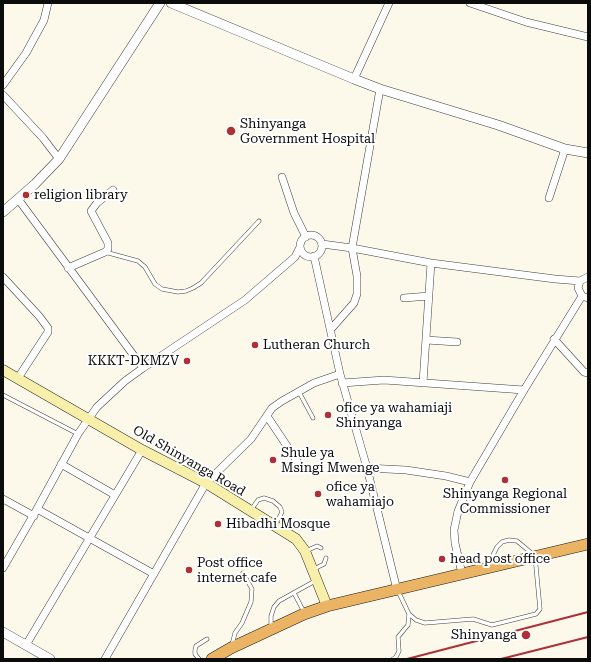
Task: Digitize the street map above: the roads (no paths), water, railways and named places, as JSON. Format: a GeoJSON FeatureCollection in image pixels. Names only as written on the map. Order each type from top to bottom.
{"type":"FeatureCollection","features":[{"type":"Feature","properties":{"kind":"highway"},"geometry":{"type":"LineString","coordinates":[[212,659],[304,614],[327,606],[588,544]]}},
{"type":"Feature","properties":{"kind":"main road","name":"Old Shinyanga Road"},"geometry":{"type":"LineString","coordinates":[[3,370],[142,450],[206,483],[296,539],[305,551],[327,606]]}},
{"type":"Feature","properties":{"kind":"street"},"geometry":{"type":"LineString","coordinates":[[3,85],[26,53],[44,20],[48,3]]}},
{"type":"Feature","properties":{"kind":"street"},"geometry":{"type":"LineString","coordinates":[[3,212],[59,159],[160,3]]}},
{"type":"Feature","properties":{"kind":"street"},"geometry":{"type":"LineString","coordinates":[[172,3],[380,89],[498,125],[565,149],[588,153]]}},
{"type":"Feature","properties":{"kind":"street"},"geometry":{"type":"LineString","coordinates":[[354,79],[389,3]]}},
{"type":"Feature","properties":{"kind":"street"},"geometry":{"type":"LineString","coordinates":[[470,3],[526,22],[588,37]]}},
{"type":"Feature","properties":{"kind":"street"},"geometry":{"type":"LineString","coordinates":[[331,329],[354,303],[358,294],[357,276],[352,248],[380,89]]}},
{"type":"Feature","properties":{"kind":"street"},"geometry":{"type":"LineString","coordinates":[[3,94],[43,138],[59,159]]}},
{"type":"Feature","properties":{"kind":"street"},"geometry":{"type":"LineString","coordinates":[[549,198],[565,149]]}},
{"type":"Feature","properties":{"kind":"street"},"geometry":{"type":"LineString","coordinates":[[282,178],[294,213],[306,237]]}},
{"type":"Feature","properties":{"kind":"street"},"geometry":{"type":"LineString","coordinates":[[68,268],[105,252],[108,249],[108,243],[91,211],[97,203],[113,190]]}},
{"type":"Feature","properties":{"kind":"street"},"geometry":{"type":"LineString","coordinates":[[18,199],[143,368]]}},
{"type":"Feature","properties":{"kind":"street"},"geometry":{"type":"LineString","coordinates":[[3,568],[78,434],[97,407],[143,368],[244,300],[295,257],[302,241],[306,237],[316,237],[322,244],[352,248],[431,263],[555,279],[580,281],[588,277]]}},
{"type":"Feature","properties":{"kind":"street"},"geometry":{"type":"LineString","coordinates":[[300,247],[302,252],[306,255],[314,256],[320,252],[322,244]]}},
{"type":"Feature","properties":{"kind":"street"},"geometry":{"type":"LineString","coordinates":[[314,256],[342,383],[367,468],[397,590]]}},
{"type":"Feature","properties":{"kind":"street"},"geometry":{"type":"LineString","coordinates":[[423,382],[431,263]]}},
{"type":"Feature","properties":{"kind":"street"},"geometry":{"type":"LineString","coordinates":[[3,277],[48,328],[48,332],[18,378]]}},
{"type":"Feature","properties":{"kind":"street"},"geometry":{"type":"LineString","coordinates":[[462,574],[455,543],[454,530],[458,511],[470,482],[554,339],[585,297],[578,288],[580,281]]}},
{"type":"Feature","properties":{"kind":"street"},"geometry":{"type":"LineString","coordinates":[[404,298],[429,296]]}},
{"type":"Feature","properties":{"kind":"street"},"geometry":{"type":"LineString","coordinates":[[554,339],[584,372],[588,373]]}},
{"type":"Feature","properties":{"kind":"street"},"geometry":{"type":"LineString","coordinates":[[426,340],[457,342]]}},
{"type":"Feature","properties":{"kind":"street"},"geometry":{"type":"LineString","coordinates":[[105,659],[206,483],[251,439],[272,408],[314,383],[340,374]]}},
{"type":"Feature","properties":{"kind":"street"},"geometry":{"type":"LineString","coordinates":[[342,383],[384,380],[524,390]]}},
{"type":"Feature","properties":{"kind":"street"},"geometry":{"type":"LineString","coordinates":[[267,416],[301,467]]}},
{"type":"Feature","properties":{"kind":"street"},"geometry":{"type":"LineString","coordinates":[[26,645],[142,450]]}},
{"type":"Feature","properties":{"kind":"street"},"geometry":{"type":"LineString","coordinates":[[61,464],[115,495]]}},
{"type":"Feature","properties":{"kind":"street"},"geometry":{"type":"LineString","coordinates":[[367,468],[406,470],[446,476],[470,482]]}},
{"type":"Feature","properties":{"kind":"street"},"geometry":{"type":"LineString","coordinates":[[3,499],[89,537],[154,574]]}},
{"type":"Feature","properties":{"kind":"street"},"geometry":{"type":"LineString","coordinates":[[3,632],[50,659]]}},
{"type":"Feature","properties":{"kind":"lane"},"geometry":{"type":"LineString","coordinates":[[105,252],[138,261],[145,267],[155,284],[162,289],[178,292],[186,291],[204,280],[259,221]]}},
{"type":"Feature","properties":{"kind":"lane"},"geometry":{"type":"LineString","coordinates":[[299,392],[313,418]]}},
{"type":"Feature","properties":{"kind":"lane"},"geometry":{"type":"LineString","coordinates":[[3,395],[78,434]]}},
{"type":"Feature","properties":{"kind":"lane"},"geometry":{"type":"LineString","coordinates":[[251,511],[258,500],[264,498],[273,501],[280,507],[282,512],[275,525]]}},
{"type":"Feature","properties":{"kind":"lane"},"geometry":{"type":"LineString","coordinates":[[397,590],[409,614],[416,620],[425,623],[473,619],[492,625],[536,614],[540,609],[535,556],[517,541],[509,540],[502,542],[497,547],[486,568]]}},
{"type":"Feature","properties":{"kind":"lane"},"geometry":{"type":"LineString","coordinates":[[305,551],[317,546],[321,548]]}},
{"type":"Feature","properties":{"kind":"lane"},"geometry":{"type":"LineString","coordinates":[[313,569],[324,564],[326,558]]}},
{"type":"Feature","properties":{"kind":"lane"},"geometry":{"type":"LineString","coordinates":[[226,653],[251,602],[252,589],[243,573]]}},
{"type":"Feature","properties":{"kind":"lane"},"geometry":{"type":"LineString","coordinates":[[271,630],[271,616],[274,607],[279,602],[317,579]]}},
{"type":"Feature","properties":{"kind":"lane"},"geometry":{"type":"LineString","coordinates":[[294,593],[304,614]]}},
{"type":"Feature","properties":{"kind":"lane"},"geometry":{"type":"LineString","coordinates":[[393,659],[399,651],[398,637],[408,625],[409,614]]}},
{"type":"Feature","properties":{"kind":"lane"},"geometry":{"type":"LineString","coordinates":[[199,659],[195,654],[196,646],[206,639]]}},
{"type":"Feature","properties":{"kind":"railway"},"geometry":{"type":"LineString","coordinates":[[407,659],[588,612]]}},
{"type":"Feature","properties":{"kind":"railway"},"geometry":{"type":"LineString","coordinates":[[501,659],[588,637]]}},
{"type":"Feature","properties":{"kind":"place","name":"Shinyanga Government Hospital"},"geometry":{"type":"Point","coordinates":[231,131]}},
{"type":"Feature","properties":{"kind":"place","name":"religion library"},"geometry":{"type":"Point","coordinates":[26,195]}},
{"type":"Feature","properties":{"kind":"place","name":"Lutheran Church"},"geometry":{"type":"Point","coordinates":[255,345]}},
{"type":"Feature","properties":{"kind":"place","name":"KKKT-DKMZV"},"geometry":{"type":"Point","coordinates":[187,361]}},
{"type":"Feature","properties":{"kind":"place","name":"ofice ya wahamiaji Shinyanga"},"geometry":{"type":"Point","coordinates":[328,415]}},
{"type":"Feature","properties":{"kind":"place","name":"Shule ya Msingi Mwenge"},"geometry":{"type":"Point","coordinates":[273,460]}},
{"type":"Feature","properties":{"kind":"place","name":"Shinyanga Regional Commissioner"},"geometry":{"type":"Point","coordinates":[505,480]}},
{"type":"Feature","properties":{"kind":"place","name":"ofice ya wahamiajo"},"geometry":{"type":"Point","coordinates":[318,494]}},
{"type":"Feature","properties":{"kind":"place","name":"Hibadhi Mosque"},"geometry":{"type":"Point","coordinates":[218,524]}},
{"type":"Feature","properties":{"kind":"place","name":"head post office"},"geometry":{"type":"Point","coordinates":[442,559]}},
{"type":"Feature","properties":{"kind":"place","name":"Post office internet cafe"},"geometry":{"type":"Point","coordinates":[189,570]}},
{"type":"Feature","properties":{"kind":"place","name":"Shinyanga"},"geometry":{"type":"Point","coordinates":[526,635]}}]}
